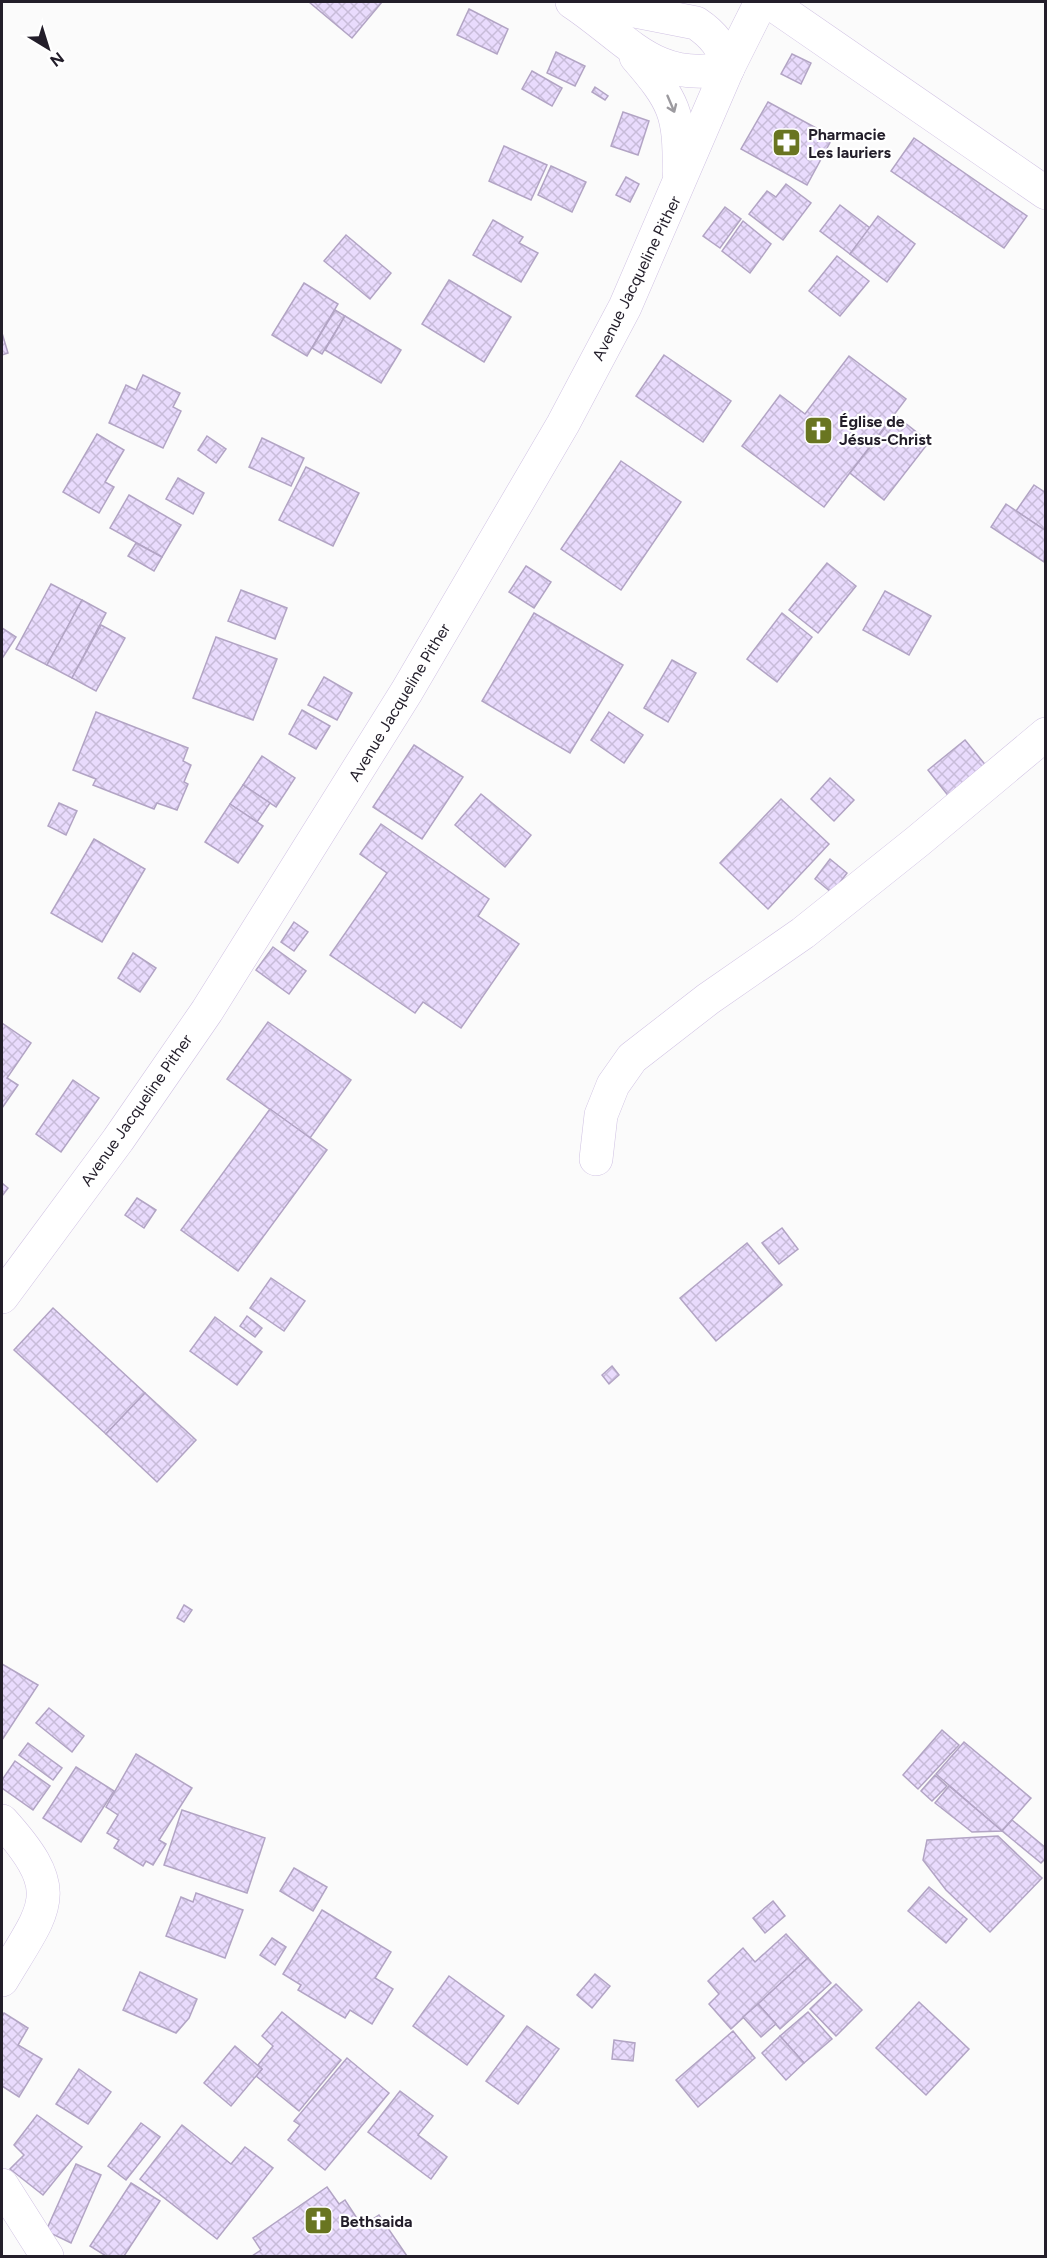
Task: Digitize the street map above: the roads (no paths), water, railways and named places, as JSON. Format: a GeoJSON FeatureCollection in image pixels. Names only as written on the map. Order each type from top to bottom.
{"type":"FeatureCollection","features":[{"type":"Feature","properties":{"kind":"street"},"geometry":{"type":"LineString","coordinates":[[572,2],[623,41],[665,67],[685,72],[728,68],[723,49],[711,33],[696,23],[589,2]]}},
{"type":"Feature","properties":{"kind":"street"},"geometry":{"type":"LineString","coordinates":[[639,10],[682,8],[702,2]]}},
{"type":"Feature","properties":{"kind":"street","name":"Avenue Jacqueline Pither"},"geometry":{"type":"LineString","coordinates":[[2,1297],[118,1140],[207,1011],[407,692],[573,404],[625,307],[679,188],[728,68],[761,2]]}},
{"type":"Feature","properties":{"kind":"street"},"geometry":{"type":"LineString","coordinates":[[769,2],[1046,193]]}},
{"type":"Feature","properties":{"kind":"street"},"geometry":{"type":"LineString","coordinates":[[623,41],[667,95],[676,117],[680,137],[679,188]]}},
{"type":"Feature","properties":{"kind":"street"},"geometry":{"type":"LineString","coordinates":[[596,1159],[601,1115],[613,1085],[632,1058],[708,999],[803,933],[918,842],[1046,734]]}},
{"type":"Feature","properties":{"kind":"street"},"geometry":{"type":"LineString","coordinates":[[2,1821],[32,1858],[42,1878],[44,1900],[38,1921],[2,1980]]}},
{"type":"Feature","properties":{"kind":"street"},"geometry":{"type":"LineString","coordinates":[[2,2185],[47,2256]]}},
{"type":"Feature","properties":{"kind":"place","name":"Pharmacie Les lauriers"},"geometry":{"type":"Point","coordinates":[787,143]}},
{"type":"Feature","properties":{"kind":"place","name":"Église de Jésus-Christ"},"geometry":{"type":"Point","coordinates":[818,430]}},
{"type":"Feature","properties":{"kind":"place","name":"Bethsaida"},"geometry":{"type":"Point","coordinates":[319,2221]}}]}
